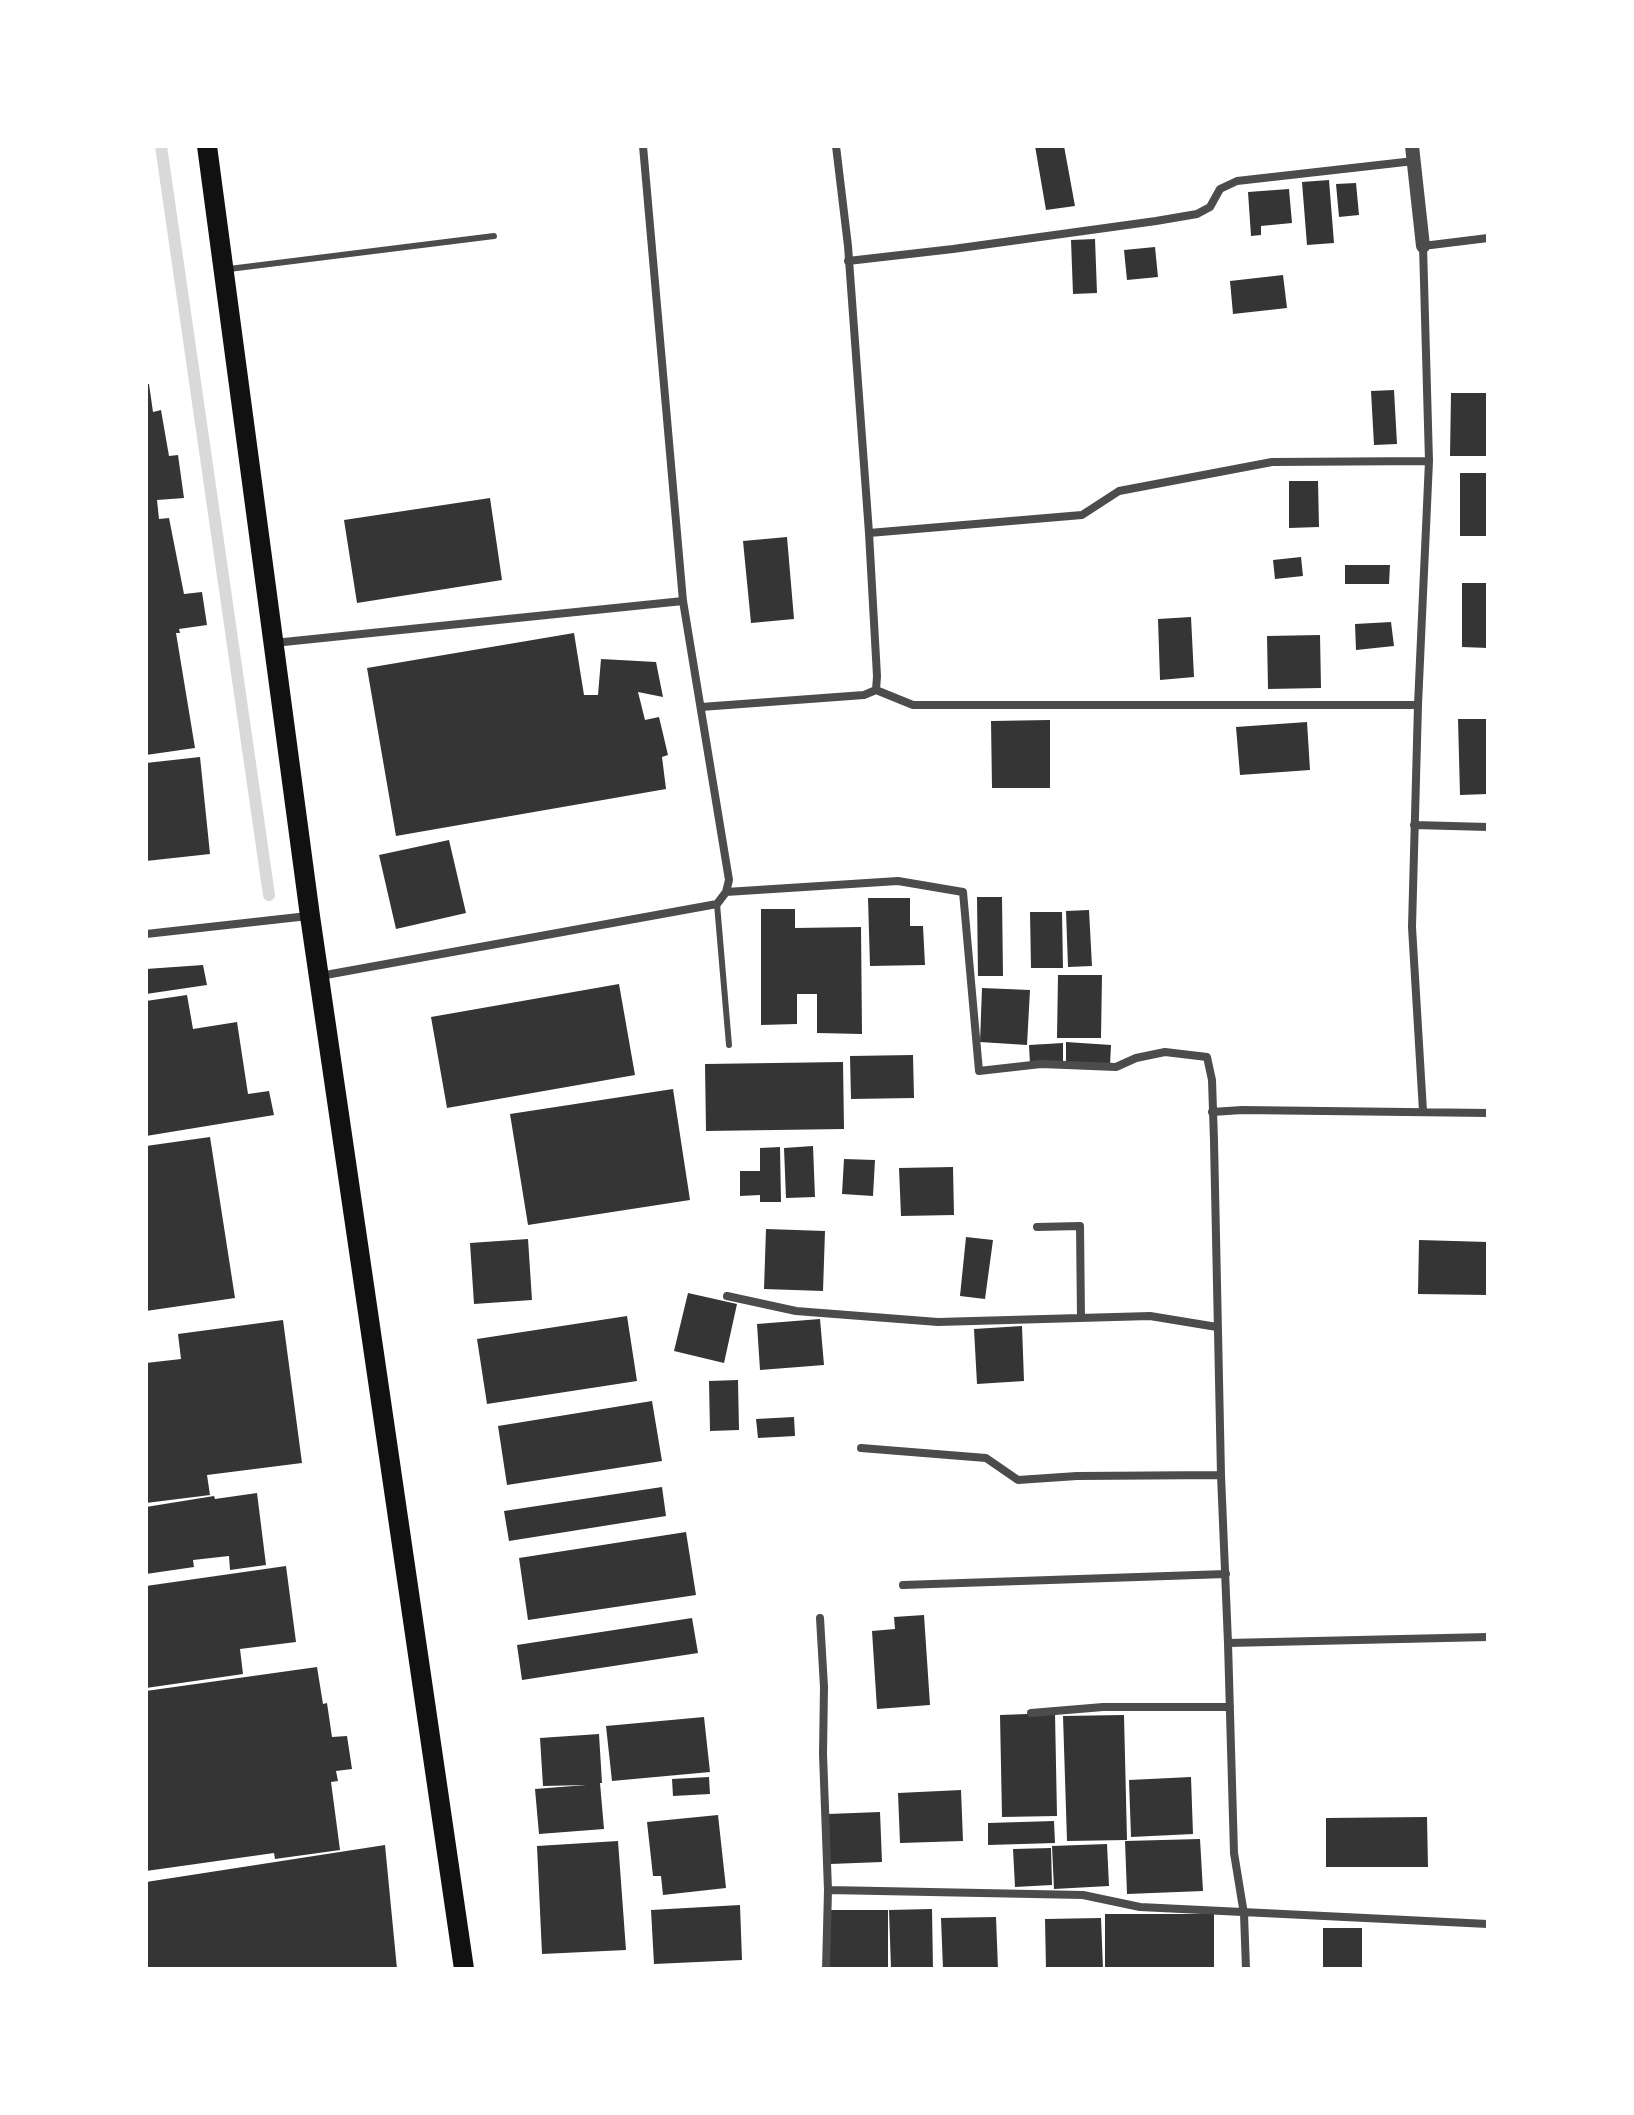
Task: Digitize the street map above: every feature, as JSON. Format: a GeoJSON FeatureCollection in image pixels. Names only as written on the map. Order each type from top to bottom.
{"type":"FeatureCollection","features":[{"type":"Feature","properties":{"kind":"main road"},"geometry":{"type":"LineString","coordinates":[[207,146],[310,916],[464,1969]]}},
{"type":"Feature","properties":{"kind":"street"},"geometry":{"type":"LineString","coordinates":[[319,976],[717,904],[726,892],[729,880],[683,601],[643,146]]}},
{"type":"Feature","properties":{"kind":"street"},"geometry":{"type":"LineString","coordinates":[[836,146],[843,191],[869,533],[876,690]]}},
{"type":"Feature","properties":{"kind":"street"},"geometry":{"type":"LineString","coordinates":[[848,261],[1197,214],[1210,207],[1220,189],[1237,181],[1413,154],[1423,246],[1429,461],[1412,927],[1423,1111]]}},
{"type":"Feature","properties":{"kind":"street"},"geometry":{"type":"LineString","coordinates":[[1423,246],[1488,238]]}},
{"type":"Feature","properties":{"kind":"street"},"geometry":{"type":"LineString","coordinates":[[869,533],[1082,515],[1119,491],[1272,462],[1429,461]]}},
{"type":"Feature","properties":{"kind":"street"},"geometry":{"type":"LineString","coordinates":[[274,643],[683,601]]}},
{"type":"Feature","properties":{"kind":"street"},"geometry":{"type":"LineString","coordinates":[[701,707],[864,695],[876,690],[913,705],[1418,705]]}},
{"type":"Feature","properties":{"kind":"street"},"geometry":{"type":"LineString","coordinates":[[1414,825],[1488,827]]}},
{"type":"Feature","properties":{"kind":"street"},"geometry":{"type":"LineString","coordinates":[[726,892],[898,881],[963,892],[979,1071],[1041,1064],[1116,1067],[1136,1058],[1165,1052],[1207,1057],[1212,1080],[1234,1853],[1244,1914],[1246,1969]]}},
{"type":"Feature","properties":{"kind":"street"},"geometry":{"type":"LineString","coordinates":[[146,934],[310,916]]}},
{"type":"Feature","properties":{"kind":"street"},"geometry":{"type":"LineString","coordinates":[[1212,1112],[1488,1113]]}},
{"type":"Feature","properties":{"kind":"street"},"geometry":{"type":"LineString","coordinates":[[1037,1227],[1080,1226],[1081,1318]]}},
{"type":"Feature","properties":{"kind":"street"},"geometry":{"type":"LineString","coordinates":[[727,1296],[796,1311],[938,1322],[1150,1316],[1217,1327]]}},
{"type":"Feature","properties":{"kind":"street"},"geometry":{"type":"LineString","coordinates":[[861,1448],[986,1458],[1018,1480],[1077,1476],[1221,1475]]}},
{"type":"Feature","properties":{"kind":"street"},"geometry":{"type":"LineString","coordinates":[[903,1585],[1226,1574]]}},
{"type":"Feature","properties":{"kind":"street"},"geometry":{"type":"LineString","coordinates":[[820,1618],[828,1890],[826,1969]]}},
{"type":"Feature","properties":{"kind":"street"},"geometry":{"type":"LineString","coordinates":[[1228,1643],[1488,1637]]}},
{"type":"Feature","properties":{"kind":"street"},"geometry":{"type":"LineString","coordinates":[[1031,1713],[1103,1707],[1230,1707]]}},
{"type":"Feature","properties":{"kind":"street"},"geometry":{"type":"LineString","coordinates":[[828,1890],[1083,1895],[1140,1907],[1488,1924]]}},
{"type":"Feature","properties":{"kind":"lane"},"geometry":{"type":"LineString","coordinates":[[225,270],[494,236]]}},
{"type":"Feature","properties":{"kind":"lane"},"geometry":{"type":"LineString","coordinates":[[717,904],[729,1045]]}},
{"type":"Feature","properties":{"kind":"building"},"geometry":{"type":"Polygon","coordinates":[[[1035,146],[1064,146],[1075,206],[1046,210],[1035,146]]]}},
{"type":"Feature","properties":{"kind":"building"},"geometry":{"type":"Polygon","coordinates":[[[1329,180],[1334,243],[1307,245],[1302,182],[1329,180]]]}},
{"type":"Feature","properties":{"kind":"building"},"geometry":{"type":"Polygon","coordinates":[[[1356,183],[1359,215],[1339,217],[1336,184],[1356,183]]]}},
{"type":"Feature","properties":{"kind":"building"},"geometry":{"type":"Polygon","coordinates":[[[1289,189],[1292,223],[1261,226],[1261,235],[1251,236],[1248,192],[1289,189]]]}},
{"type":"Feature","properties":{"kind":"building"},"geometry":{"type":"Polygon","coordinates":[[[1095,239],[1097,293],[1073,294],[1071,240],[1095,239]]]}},
{"type":"Feature","properties":{"kind":"building"},"geometry":{"type":"Polygon","coordinates":[[[1155,247],[1158,277],[1127,280],[1124,250],[1155,247]]]}},
{"type":"Feature","properties":{"kind":"building"},"geometry":{"type":"Polygon","coordinates":[[[1283,275],[1287,308],[1233,314],[1230,281],[1283,275]]]}},
{"type":"Feature","properties":{"kind":"building"},"geometry":{"type":"Polygon","coordinates":[[[146,384],[149,384],[153,412],[161,410],[169,456],[178,455],[184,498],[157,500],[159,519],[169,518],[184,594],[202,592],[207,625],[179,629],[180,633],[176,633],[195,748],[146,755],[146,384]]]}},
{"type":"Feature","properties":{"kind":"building"},"geometry":{"type":"Polygon","coordinates":[[[1394,390],[1397,444],[1374,445],[1371,391],[1394,390]]]}},
{"type":"Feature","properties":{"kind":"building"},"geometry":{"type":"Polygon","coordinates":[[[1451,393],[1488,393],[1488,456],[1450,456],[1451,393]]]}},
{"type":"Feature","properties":{"kind":"building"},"geometry":{"type":"Polygon","coordinates":[[[1460,473],[1488,473],[1488,536],[1460,536],[1460,473]]]}},
{"type":"Feature","properties":{"kind":"building"},"geometry":{"type":"Polygon","coordinates":[[[1289,481],[1318,481],[1319,527],[1289,528],[1289,481]]]}},
{"type":"Feature","properties":{"kind":"building"},"geometry":{"type":"Polygon","coordinates":[[[490,498],[502,580],[357,603],[344,520],[490,498]]]}},
{"type":"Feature","properties":{"kind":"building"},"geometry":{"type":"Polygon","coordinates":[[[787,537],[794,619],[751,623],[743,541],[787,537]]]}},
{"type":"Feature","properties":{"kind":"building"},"geometry":{"type":"Polygon","coordinates":[[[1301,557],[1303,576],[1275,579],[1273,560],[1301,557]]]}},
{"type":"Feature","properties":{"kind":"building"},"geometry":{"type":"Polygon","coordinates":[[[1345,565],[1390,565],[1389,584],[1345,584],[1345,565]]]}},
{"type":"Feature","properties":{"kind":"building"},"geometry":{"type":"Polygon","coordinates":[[[1462,583],[1488,583],[1488,648],[1462,647],[1462,583]]]}},
{"type":"Feature","properties":{"kind":"building"},"geometry":{"type":"Polygon","coordinates":[[[1191,617],[1194,677],[1160,680],[1158,619],[1191,617]]]}},
{"type":"Feature","properties":{"kind":"building"},"geometry":{"type":"Polygon","coordinates":[[[1391,622],[1394,646],[1356,650],[1355,624],[1391,622]]]}},
{"type":"Feature","properties":{"kind":"building"},"geometry":{"type":"Polygon","coordinates":[[[574,633],[584,695],[598,695],[601,659],[656,662],[663,697],[638,692],[645,720],[659,717],[668,755],[662,757],[666,789],[396,836],[367,668],[574,633]]]}},
{"type":"Feature","properties":{"kind":"building"},"geometry":{"type":"Polygon","coordinates":[[[1320,635],[1321,688],[1268,689],[1267,636],[1320,635]]]}},
{"type":"Feature","properties":{"kind":"building"},"geometry":{"type":"Polygon","coordinates":[[[1458,719],[1488,719],[1488,794],[1460,795],[1458,719]]]}},
{"type":"Feature","properties":{"kind":"building"},"geometry":{"type":"Polygon","coordinates":[[[1050,720],[1050,788],[992,788],[991,721],[1050,720]]]}},
{"type":"Feature","properties":{"kind":"building"},"geometry":{"type":"Polygon","coordinates":[[[1307,722],[1310,770],[1240,775],[1236,727],[1307,722]]]}},
{"type":"Feature","properties":{"kind":"building"},"geometry":{"type":"Polygon","coordinates":[[[200,757],[210,854],[146,861],[146,763],[200,757]]]}},
{"type":"Feature","properties":{"kind":"building"},"geometry":{"type":"Polygon","coordinates":[[[449,840],[466,913],[396,929],[379,855],[449,840]]]}},
{"type":"Feature","properties":{"kind":"building"},"geometry":{"type":"Polygon","coordinates":[[[977,897],[1002,897],[1003,976],[978,976],[977,897]]]}},
{"type":"Feature","properties":{"kind":"building"},"geometry":{"type":"Polygon","coordinates":[[[868,898],[910,898],[910,926],[923,926],[925,965],[870,966],[868,898]]]}},
{"type":"Feature","properties":{"kind":"building"},"geometry":{"type":"Polygon","coordinates":[[[761,909],[795,909],[795,928],[861,927],[862,1034],[817,1033],[817,994],[797,994],[797,1024],[761,1025],[761,909]]]}},
{"type":"Feature","properties":{"kind":"building"},"geometry":{"type":"Polygon","coordinates":[[[1089,910],[1092,966],[1068,967],[1066,911],[1089,910]]]}},
{"type":"Feature","properties":{"kind":"building"},"geometry":{"type":"Polygon","coordinates":[[[1030,912],[1062,912],[1063,968],[1031,968],[1030,912]]]}},
{"type":"Feature","properties":{"kind":"building"},"geometry":{"type":"Polygon","coordinates":[[[203,965],[207,985],[146,994],[146,969],[203,965]]]}},
{"type":"Feature","properties":{"kind":"building"},"geometry":{"type":"Polygon","coordinates":[[[1058,975],[1102,975],[1101,1038],[1057,1038],[1058,975]]]}},
{"type":"Feature","properties":{"kind":"building"},"geometry":{"type":"Polygon","coordinates":[[[619,984],[635,1075],[447,1108],[431,1017],[619,984]]]}},
{"type":"Feature","properties":{"kind":"building"},"geometry":{"type":"Polygon","coordinates":[[[982,988],[1030,990],[1027,1045],[980,1042],[982,988]]]}},
{"type":"Feature","properties":{"kind":"building"},"geometry":{"type":"Polygon","coordinates":[[[187,995],[193,1029],[237,1022],[248,1094],[269,1091],[274,1115],[146,1136],[146,1001],[187,995]]]}},
{"type":"Feature","properties":{"kind":"building"},"geometry":{"type":"Polygon","coordinates":[[[1066,1042],[1111,1045],[1110,1065],[1066,1062],[1066,1042]]]}},
{"type":"Feature","properties":{"kind":"building"},"geometry":{"type":"Polygon","coordinates":[[[1063,1043],[1063,1063],[1030,1064],[1029,1045],[1063,1043]]]}},
{"type":"Feature","properties":{"kind":"building"},"geometry":{"type":"Polygon","coordinates":[[[913,1055],[914,1098],[851,1099],[850,1056],[913,1055]]]}},
{"type":"Feature","properties":{"kind":"building"},"geometry":{"type":"Polygon","coordinates":[[[843,1062],[844,1129],[706,1131],[705,1064],[843,1062]]]}},
{"type":"Feature","properties":{"kind":"building"},"geometry":{"type":"Polygon","coordinates":[[[673,1089],[690,1200],[528,1225],[510,1114],[673,1089]]]}},
{"type":"Feature","properties":{"kind":"building"},"geometry":{"type":"Polygon","coordinates":[[[210,1137],[235,1298],[146,1311],[146,1146],[210,1137]]]}},
{"type":"Feature","properties":{"kind":"building"},"geometry":{"type":"Polygon","coordinates":[[[813,1146],[815,1197],[786,1198],[784,1148],[813,1146]]]}},
{"type":"Feature","properties":{"kind":"building"},"geometry":{"type":"Polygon","coordinates":[[[780,1147],[781,1202],[760,1202],[760,1195],[740,1196],[740,1171],[760,1171],[760,1148],[780,1147]]]}},
{"type":"Feature","properties":{"kind":"building"},"geometry":{"type":"Polygon","coordinates":[[[844,1159],[875,1160],[873,1196],[842,1194],[844,1159]]]}},
{"type":"Feature","properties":{"kind":"building"},"geometry":{"type":"Polygon","coordinates":[[[953,1167],[954,1215],[901,1216],[899,1168],[953,1167]]]}},
{"type":"Feature","properties":{"kind":"building"},"geometry":{"type":"Polygon","coordinates":[[[766,1229],[825,1231],[823,1291],[764,1289],[766,1229]]]}},
{"type":"Feature","properties":{"kind":"building"},"geometry":{"type":"Polygon","coordinates":[[[966,1237],[993,1240],[985,1299],[960,1296],[966,1237]]]}},
{"type":"Feature","properties":{"kind":"building"},"geometry":{"type":"Polygon","coordinates":[[[528,1239],[532,1300],[474,1304],[470,1243],[528,1239]]]}},
{"type":"Feature","properties":{"kind":"building"},"geometry":{"type":"Polygon","coordinates":[[[1419,1240],[1488,1242],[1488,1295],[1418,1294],[1419,1240]]]}},
{"type":"Feature","properties":{"kind":"building"},"geometry":{"type":"Polygon","coordinates":[[[688,1293],[737,1304],[724,1363],[674,1351],[688,1293]]]}},
{"type":"Feature","properties":{"kind":"building"},"geometry":{"type":"Polygon","coordinates":[[[627,1316],[637,1381],[487,1404],[477,1339],[627,1316]]]}},
{"type":"Feature","properties":{"kind":"building"},"geometry":{"type":"Polygon","coordinates":[[[820,1319],[824,1365],[760,1370],[757,1324],[820,1319]]]}},
{"type":"Feature","properties":{"kind":"building"},"geometry":{"type":"Polygon","coordinates":[[[283,1320],[302,1463],[207,1475],[210,1495],[146,1503],[146,1363],[181,1359],[178,1334],[283,1320]]]}},
{"type":"Feature","properties":{"kind":"building"},"geometry":{"type":"Polygon","coordinates":[[[1022,1326],[1024,1381],[977,1384],[974,1329],[1022,1326]]]}},
{"type":"Feature","properties":{"kind":"building"},"geometry":{"type":"Polygon","coordinates":[[[738,1380],[739,1430],[710,1431],[709,1381],[738,1380]]]}},
{"type":"Feature","properties":{"kind":"building"},"geometry":{"type":"Polygon","coordinates":[[[652,1401],[662,1461],[507,1485],[498,1426],[652,1401]]]}},
{"type":"Feature","properties":{"kind":"building"},"geometry":{"type":"Polygon","coordinates":[[[794,1417],[795,1436],[758,1438],[756,1419],[794,1417]]]}},
{"type":"Feature","properties":{"kind":"building"},"geometry":{"type":"Polygon","coordinates":[[[662,1487],[666,1516],[509,1541],[504,1511],[662,1487]]]}},
{"type":"Feature","properties":{"kind":"building"},"geometry":{"type":"Polygon","coordinates":[[[257,1493],[266,1565],[230,1570],[229,1556],[193,1560],[194,1567],[146,1574],[146,1507],[214,1496],[215,1499],[257,1493]]]}},
{"type":"Feature","properties":{"kind":"building"},"geometry":{"type":"Polygon","coordinates":[[[686,1532],[696,1595],[528,1620],[519,1558],[686,1532]]]}},
{"type":"Feature","properties":{"kind":"building"},"geometry":{"type":"Polygon","coordinates":[[[286,1566],[296,1642],[240,1649],[243,1674],[146,1688],[146,1586],[286,1566]]]}},
{"type":"Feature","properties":{"kind":"building"},"geometry":{"type":"Polygon","coordinates":[[[924,1615],[930,1705],[877,1709],[872,1631],[895,1629],[894,1617],[924,1615]]]}},
{"type":"Feature","properties":{"kind":"building"},"geometry":{"type":"Polygon","coordinates":[[[692,1618],[698,1653],[522,1680],[517,1645],[692,1618]]]}},
{"type":"Feature","properties":{"kind":"building"},"geometry":{"type":"Polygon","coordinates":[[[317,1667],[332,1737],[347,1736],[352,1769],[336,1771],[338,1781],[331,1782],[340,1850],[275,1859],[274,1853],[146,1871],[146,1691],[317,1667]]]}},
{"type":"Feature","properties":{"kind":"building"},"geometry":{"type":"Polygon","coordinates":[[[1055,1713],[1057,1816],[1002,1817],[1000,1715],[1055,1713]]]}},
{"type":"Feature","properties":{"kind":"building"},"geometry":{"type":"Polygon","coordinates":[[[1124,1715],[1127,1840],[1067,1841],[1063,1716],[1124,1715]]]}},
{"type":"Feature","properties":{"kind":"building"},"geometry":{"type":"Polygon","coordinates":[[[704,1717],[710,1772],[612,1781],[606,1726],[704,1717]]]}},
{"type":"Feature","properties":{"kind":"building"},"geometry":{"type":"Polygon","coordinates":[[[599,1734],[604,1829],[539,1834],[535,1789],[586,1785],[543,1786],[540,1738],[599,1734]]]}},
{"type":"Feature","properties":{"kind":"building"},"geometry":{"type":"Polygon","coordinates":[[[709,1777],[710,1794],[673,1796],[672,1779],[709,1777]]]}},
{"type":"Feature","properties":{"kind":"building"},"geometry":{"type":"Polygon","coordinates":[[[1191,1777],[1193,1834],[1131,1837],[1129,1780],[1191,1777]]]}},
{"type":"Feature","properties":{"kind":"building"},"geometry":{"type":"Polygon","coordinates":[[[961,1790],[963,1841],[900,1843],[898,1793],[961,1790]]]}},
{"type":"Feature","properties":{"kind":"building"},"geometry":{"type":"Polygon","coordinates":[[[880,1812],[882,1862],[830,1864],[828,1814],[880,1812]]]}},
{"type":"Feature","properties":{"kind":"building"},"geometry":{"type":"Polygon","coordinates":[[[718,1815],[726,1888],[663,1895],[661,1876],[653,1876],[647,1822],[718,1815]]]}},
{"type":"Feature","properties":{"kind":"building"},"geometry":{"type":"Polygon","coordinates":[[[1427,1817],[1428,1867],[1326,1867],[1326,1818],[1427,1817]]]}},
{"type":"Feature","properties":{"kind":"building"},"geometry":{"type":"Polygon","coordinates":[[[1054,1821],[1055,1843],[988,1845],[988,1823],[1054,1821]]]}},
{"type":"Feature","properties":{"kind":"building"},"geometry":{"type":"Polygon","coordinates":[[[1200,1839],[1203,1891],[1127,1894],[1125,1841],[1200,1839]]]}},
{"type":"Feature","properties":{"kind":"building"},"geometry":{"type":"Polygon","coordinates":[[[618,1841],[626,1950],[542,1954],[537,1846],[618,1841]]]}},
{"type":"Feature","properties":{"kind":"building"},"geometry":{"type":"Polygon","coordinates":[[[1107,1844],[1109,1886],[1054,1889],[1052,1846],[1107,1844]]]}},
{"type":"Feature","properties":{"kind":"building"},"geometry":{"type":"Polygon","coordinates":[[[385,1845],[397,1969],[146,1969],[146,1882],[385,1845]]]}},
{"type":"Feature","properties":{"kind":"building"},"geometry":{"type":"Polygon","coordinates":[[[1051,1848],[1052,1885],[1015,1887],[1013,1849],[1051,1848]]]}},
{"type":"Feature","properties":{"kind":"building"},"geometry":{"type":"Polygon","coordinates":[[[740,1905],[742,1960],[654,1964],[651,1910],[740,1905]]]}},
{"type":"Feature","properties":{"kind":"building"},"geometry":{"type":"Polygon","coordinates":[[[932,1909],[933,1969],[891,1969],[889,1910],[932,1909]]]}},
{"type":"Feature","properties":{"kind":"building"},"geometry":{"type":"Polygon","coordinates":[[[829,1910],[888,1910],[888,1969],[828,1969],[829,1910]]]}},
{"type":"Feature","properties":{"kind":"building"},"geometry":{"type":"Polygon","coordinates":[[[1105,1914],[1214,1914],[1214,1969],[1105,1969],[1105,1914]]]}},
{"type":"Feature","properties":{"kind":"building"},"geometry":{"type":"Polygon","coordinates":[[[996,1917],[998,1969],[943,1969],[941,1918],[996,1917]]]}},
{"type":"Feature","properties":{"kind":"building"},"geometry":{"type":"Polygon","coordinates":[[[1101,1918],[1103,1969],[1046,1969],[1045,1919],[1101,1918]]]}},
{"type":"Feature","properties":{"kind":"building"},"geometry":{"type":"Polygon","coordinates":[[[1323,1928],[1362,1928],[1362,1969],[1323,1969],[1323,1928]]]}},
{"type":"Feature","properties":{"kind":"waterway"},"geometry":{"type":"LineString","coordinates":[[161,146],[269,895]]}}]}
